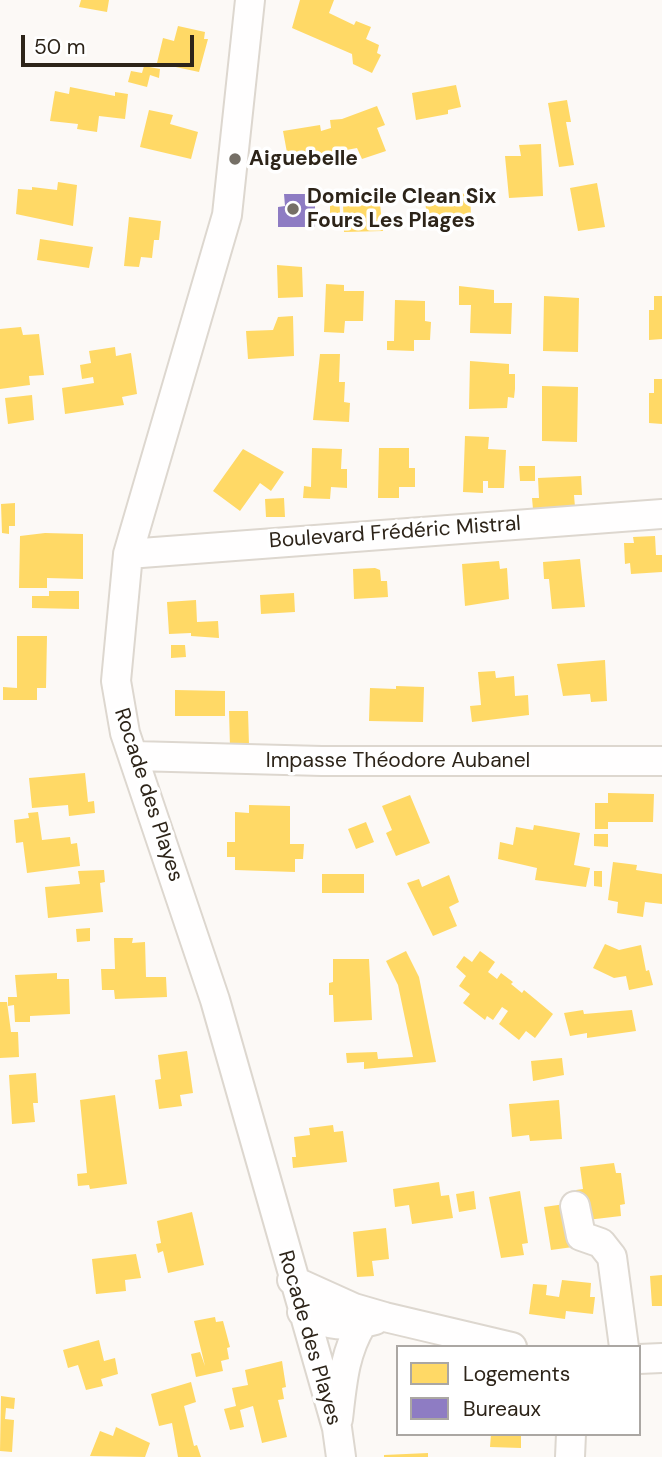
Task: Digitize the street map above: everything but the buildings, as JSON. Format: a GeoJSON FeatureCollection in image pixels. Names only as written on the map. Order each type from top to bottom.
{"type":"FeatureCollection","features":[{"type":"Feature","properties":{"kind":"street","name":"Rocade des Playes"},"geometry":{"type":"LineString","coordinates":[[250,0],[227,215],[128,554],[116,681],[120,714],[215,1000],[292,1280],[307,1321],[337,1428],[341,1457]]}},
{"type":"Feature","properties":{"kind":"street","name":"Boulevard Frédéric Mistral"},"geometry":{"type":"LineString","coordinates":[[128,554],[662,514]]}},
{"type":"Feature","properties":{"kind":"street","name":"Impasse Théodore Aubanel"},"geometry":{"type":"LineString","coordinates":[[134,757],[335,761],[662,761]]}},
{"type":"Feature","properties":{"kind":"street"},"geometry":{"type":"LineString","coordinates":[[575,1206],[581,1236],[601,1243],[612,1257],[624,1345]]}},
{"type":"Feature","properties":{"kind":"street"},"geometry":{"type":"LineString","coordinates":[[292,1280],[367,1316]]}},
{"type":"Feature","properties":{"kind":"street"},"geometry":{"type":"LineString","coordinates":[[307,1321],[322,1311],[367,1316],[503,1345]]}},
{"type":"Feature","properties":{"kind":"street"},"geometry":{"type":"LineString","coordinates":[[337,1428],[344,1367],[351,1343],[367,1316]]}},
{"type":"Feature","properties":{"kind":"street"},"geometry":{"type":"LineString","coordinates":[[641,1359],[662,1358]]}},
{"type":"Feature","properties":{"kind":"street"},"geometry":{"type":"LineString","coordinates":[[570,1457],[571,1436]]}},
{"type":"Feature","properties":{"kind":"place","name":"Aiguebelle"},"geometry":{"type":"Point","coordinates":[235,159]}},
{"type":"Feature","properties":{"kind":"place","name":"Domicile Clean Six Fours Les Plages"},"geometry":{"type":"Point","coordinates":[293,209]}}]}
